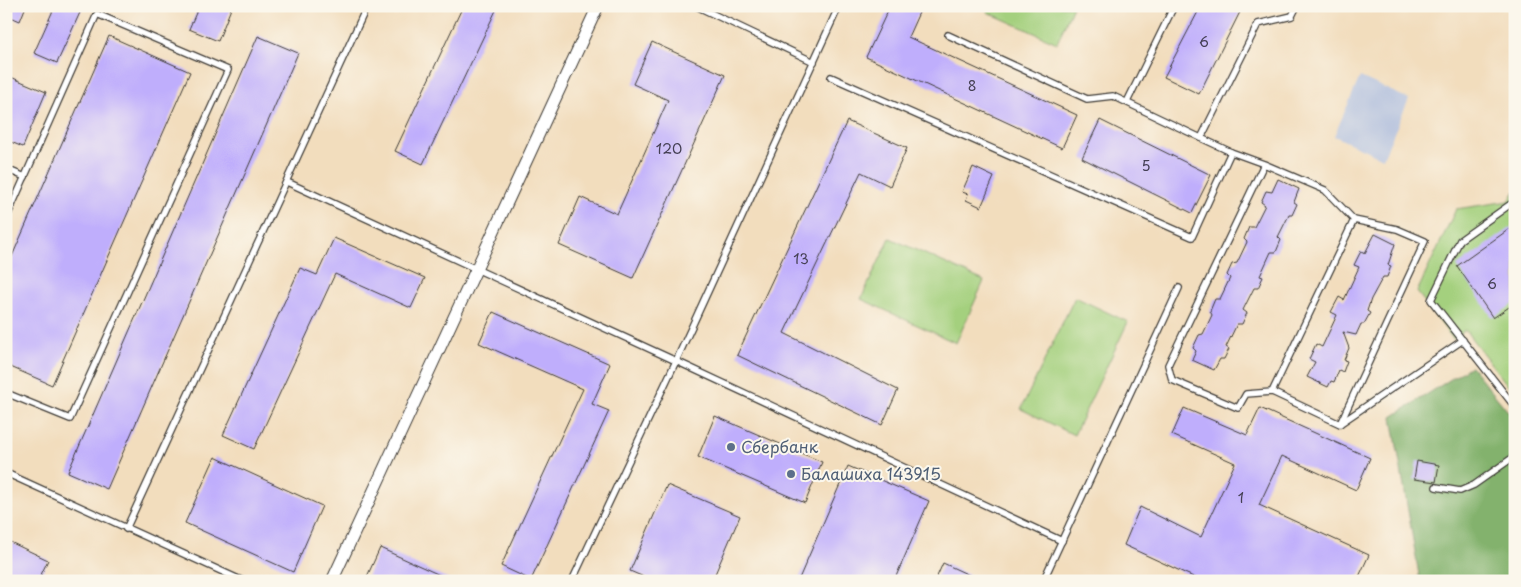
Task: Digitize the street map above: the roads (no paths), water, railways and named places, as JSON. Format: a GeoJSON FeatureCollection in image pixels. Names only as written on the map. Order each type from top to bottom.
{"type":"FeatureCollection","features":[{"type":"Feature","properties":{"kind":"street"},"geometry":{"type":"LineString","coordinates":[[332,581],[598,6]]}},
{"type":"Feature","properties":{"kind":"lane"},"geometry":{"type":"LineString","coordinates":[[126,529],[367,6]]}},
{"type":"Feature","properties":{"kind":"lane"},"geometry":{"type":"LineString","coordinates":[[696,6],[814,62]]}},
{"type":"Feature","properties":{"kind":"lane"},"geometry":{"type":"LineString","coordinates":[[572,581],[676,361],[839,6]]}},
{"type":"Feature","properties":{"kind":"lane"},"geometry":{"type":"LineString","coordinates":[[1127,102],[1173,8],[1164,6]]}},
{"type":"Feature","properties":{"kind":"lane"},"geometry":{"type":"LineString","coordinates":[[1201,138],[1258,24],[1292,16],[1297,6]]}},
{"type":"Feature","properties":{"kind":"lane"},"geometry":{"type":"LineString","coordinates":[[6,219],[97,14],[228,70],[70,419],[6,393]]}},
{"type":"Feature","properties":{"kind":"lane"},"geometry":{"type":"LineString","coordinates":[[948,35],[1087,99],[1114,96],[1231,152],[1325,190],[1354,220],[1397,229],[1425,241],[1340,424]]}},
{"type":"Feature","properties":{"kind":"lane"},"geometry":{"type":"LineString","coordinates":[[831,76],[1192,237],[1231,152]]}},
{"type":"Feature","properties":{"kind":"lane"},"geometry":{"type":"LineString","coordinates":[[1264,164],[1168,365],[1172,380],[1238,408],[1246,394],[1272,392],[1340,424]]}},
{"type":"Feature","properties":{"kind":"lane"},"geometry":{"type":"LineString","coordinates":[[6,169],[25,177]]}},
{"type":"Feature","properties":{"kind":"lane"},"geometry":{"type":"LineString","coordinates":[[286,182],[1062,541]]}},
{"type":"Feature","properties":{"kind":"lane"},"geometry":{"type":"LineString","coordinates":[[1515,201],[1460,240],[1432,300],[1515,406]]}},
{"type":"Feature","properties":{"kind":"lane"},"geometry":{"type":"LineString","coordinates":[[1272,392],[1354,220]]}},
{"type":"Feature","properties":{"kind":"lane"},"geometry":{"type":"LineString","coordinates":[[1043,581],[1179,288]]}},
{"type":"Feature","properties":{"kind":"lane"},"geometry":{"type":"LineString","coordinates":[[1340,424],[1463,340]]}},
{"type":"Feature","properties":{"kind":"lane"},"geometry":{"type":"LineString","coordinates":[[1436,487],[1460,490],[1474,485],[1515,456]]}},
{"type":"Feature","properties":{"kind":"lane"},"geometry":{"type":"LineString","coordinates":[[6,473],[243,581]]}},
{"type":"Feature","properties":{"kind":"place","name":"Сбербанк"},"geometry":{"type":"Point","coordinates":[731,447]}},
{"type":"Feature","properties":{"kind":"place","name":"Балашиха 143915"},"geometry":{"type":"Point","coordinates":[791,474]}}]}
